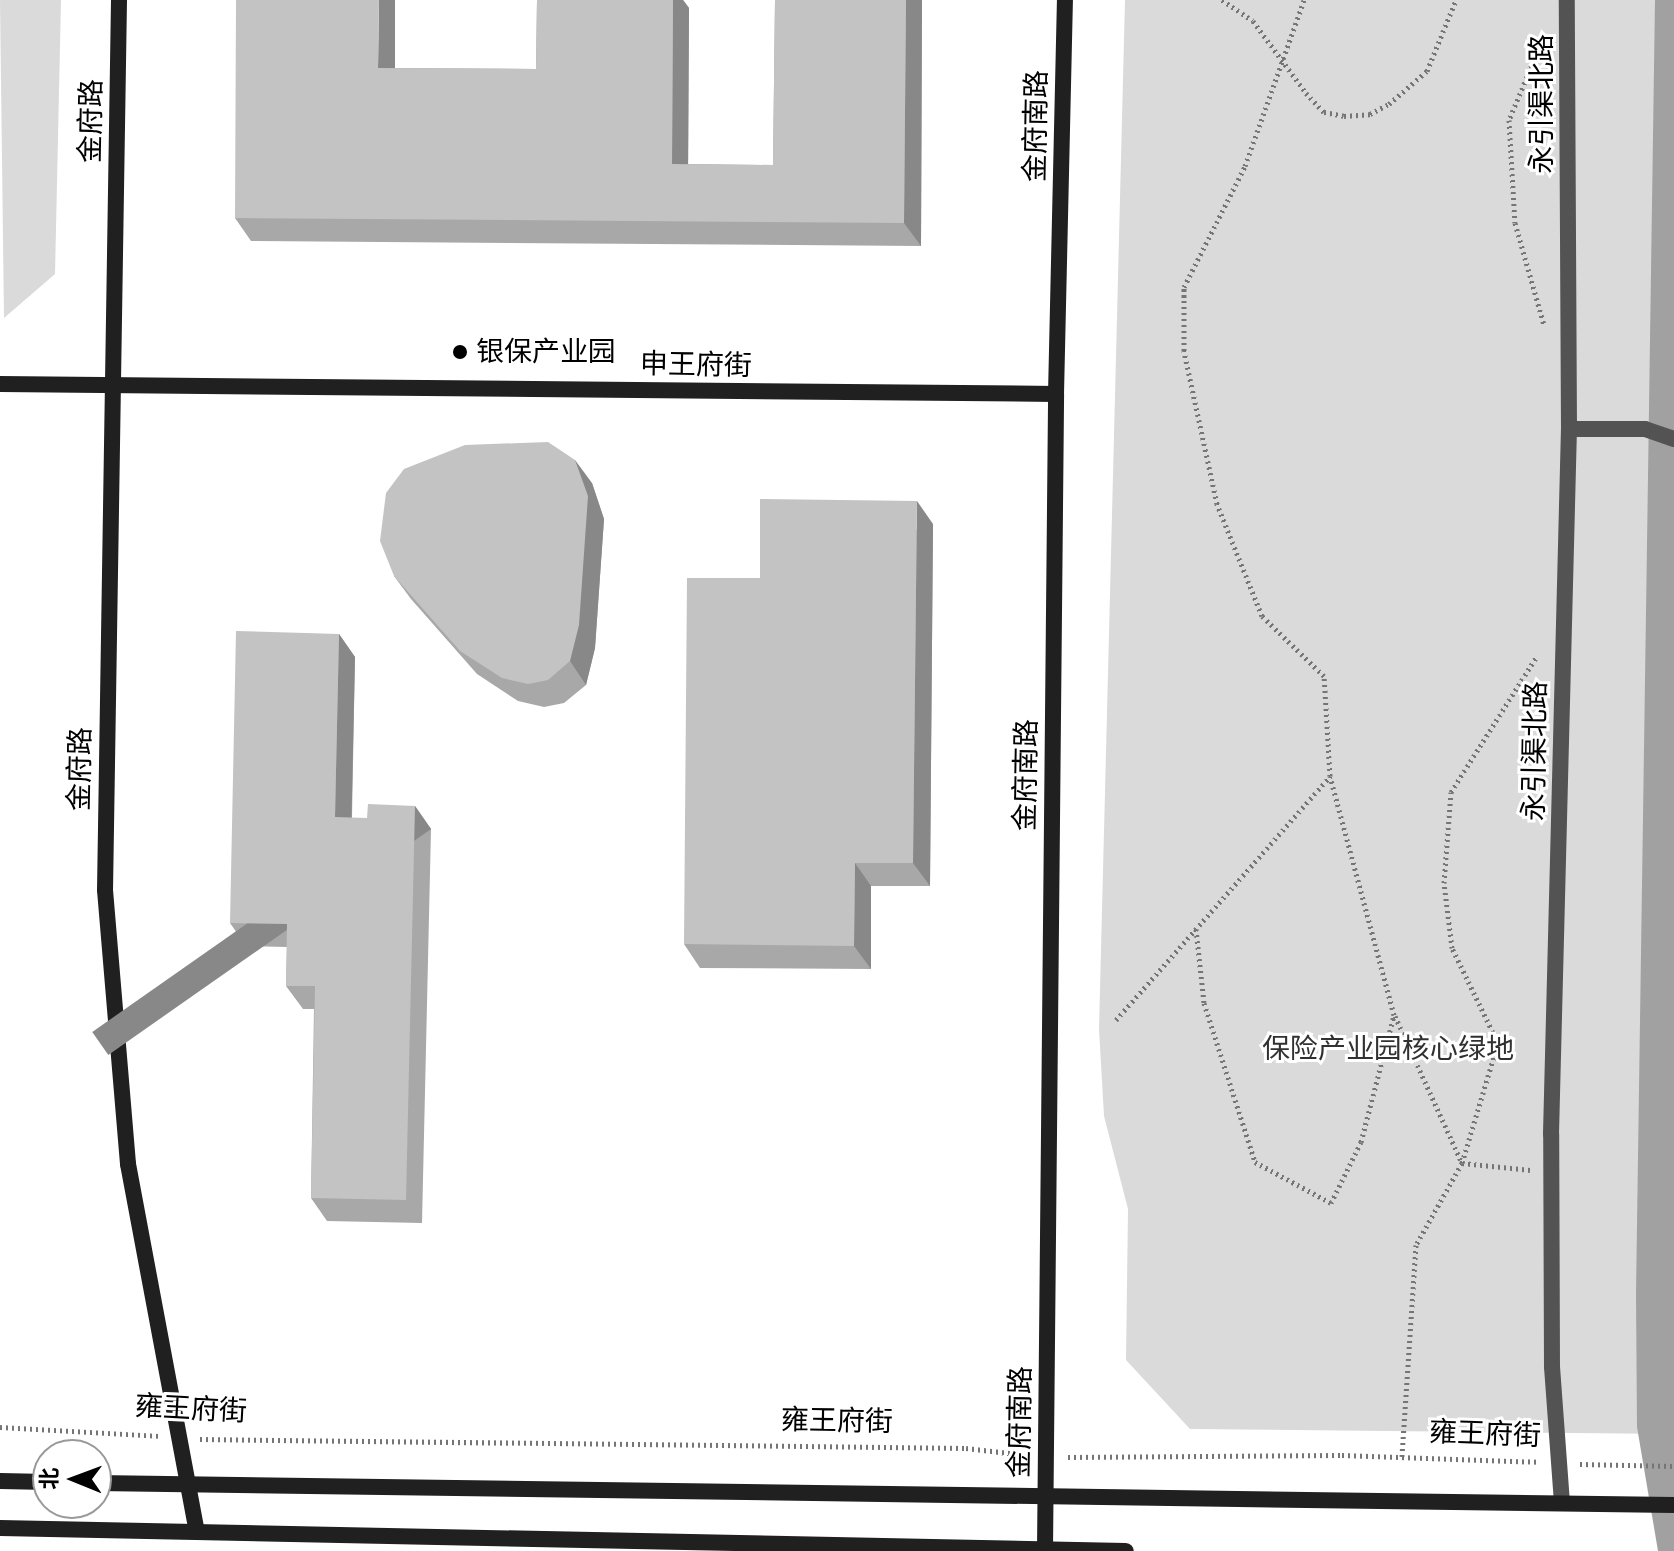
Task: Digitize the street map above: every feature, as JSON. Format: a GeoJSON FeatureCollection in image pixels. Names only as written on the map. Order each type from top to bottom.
{"type":"FeatureCollection","features":[{"type":"Feature","properties":{"kind":"street","name":"金府路"},"geometry":{"type":"LineString","coordinates":[[119,0],[105,890],[128,1164],[176,1439],[197,1532]]}},
{"type":"Feature","properties":{"kind":"street","name":"金府南路"},"geometry":{"type":"LineString","coordinates":[[1045,1550],[1056,394],[1065,0]]}},
{"type":"Feature","properties":{"kind":"street","name":"永引渠北路"},"geometry":{"type":"LineString","coordinates":[[1562,1503],[1556,1463],[1551,1173],[1569,429],[1567,2]]}},
{"type":"Feature","properties":{"kind":"street","name":"申王府街"},"geometry":{"type":"LineString","coordinates":[[0,384],[1056,394]]}},
{"type":"Feature","properties":{"kind":"street"},"geometry":{"type":"LineString","coordinates":[[1569,429],[1645,429],[1674,439]]}},
{"type":"Feature","properties":{"kind":"street"},"geometry":{"type":"LineString","coordinates":[[0,1481],[32,1482]]}},
{"type":"Feature","properties":{"kind":"street"},"geometry":{"type":"LineString","coordinates":[[112,1484],[1674,1505]]}},
{"type":"Feature","properties":{"kind":"street"},"geometry":{"type":"LineString","coordinates":[[0,1528],[1126,1551]]}},
{"type":"Feature","properties":{"kind":"path"},"geometry":{"type":"LineString","coordinates":[[1222,0],[1253,21],[1306,93],[1324,112],[1344,116],[1370,114],[1389,104],[1427,71],[1456,0]]}},
{"type":"Feature","properties":{"kind":"path"},"geometry":{"type":"LineString","coordinates":[[1304,0],[1245,166],[1184,287],[1184,351],[1217,504],[1262,616],[1324,676],[1330,776],[1394,1015],[1462,1163]]}},
{"type":"Feature","properties":{"kind":"path"},"geometry":{"type":"LineString","coordinates":[[1545,329],[1515,223],[1509,120],[1539,43],[1567,2]]}},
{"type":"Feature","properties":{"kind":"path"},"geometry":{"type":"LineString","coordinates":[[1402,1457],[1416,1245],[1462,1163],[1498,1043],[1452,948],[1444,883],[1451,792],[1536,661],[1538,645]]}},
{"type":"Feature","properties":{"kind":"path"},"geometry":{"type":"LineString","coordinates":[[1116,1020],[1330,776]]}},
{"type":"Feature","properties":{"kind":"path"},"geometry":{"type":"LineString","coordinates":[[1196,929],[1204,1003],[1255,1162],[1331,1203],[1361,1142],[1394,1015]]}},
{"type":"Feature","properties":{"kind":"path"},"geometry":{"type":"LineString","coordinates":[[1462,1163],[1551,1173]]}},
{"type":"Feature","properties":{"kind":"path","name":"雍王府街"},"geometry":{"type":"LineString","coordinates":[[0,1427],[111,1430],[176,1439],[966,1448],[1046,1457],[1402,1457],[1674,1466]]}},
{"type":"Feature","properties":{"kind":"green space"},"geometry":{"type":"Polygon","coordinates":[[[0,0],[61,0],[55,274],[4,318],[0,0]]]}},
{"type":"Feature","properties":{"kind":"green space","name":"保险产业园核心绿地"},"geometry":{"type":"Polygon","coordinates":[[[1125,0],[1674,0],[1674,1434],[1190,1429],[1126,1360],[1128,1209],[1104,1116],[1099,1029],[1125,0]]]}},
{"type":"Feature","properties":{"kind":"shaded area"},"geometry":{"type":"Polygon","coordinates":[[[1655,0],[1674,0],[1674,1551],[1658,1551],[1637,1427],[1636,1294],[1655,0]]]}},
{"type":"Feature","properties":{"kind":"building"},"geometry":{"type":"Polygon","coordinates":[[[236,0],[379,0],[378,68],[536,69],[537,0],[673,0],[672,164],[773,165],[775,0],[906,0],[904,223],[235,218],[236,0]]]}},
{"type":"Feature","properties":{"kind":"building"},"geometry":{"type":"Polygon","coordinates":[[[548,442],[575,460],[588,496],[579,625],[570,661],[548,680],[528,684],[502,678],[460,651],[394,576],[380,541],[386,493],[404,469],[465,445],[548,442]]]}},
{"type":"Feature","properties":{"kind":"building"},"geometry":{"type":"Polygon","coordinates":[[[760,499],[917,501],[913,863],[855,863],[854,946],[684,944],[687,578],[760,578],[760,499]]]}},
{"type":"Feature","properties":{"kind":"building"},"geometry":{"type":"Polygon","coordinates":[[[236,631],[339,634],[335,817],[367,818],[368,804],[415,806],[406,1200],[311,1198],[315,986],[286,986],[287,924],[230,923],[236,631]]]}},
{"type":"Feature","properties":{"kind":"place","name":"银保产业园"},"geometry":{"type":"Point","coordinates":[460,352]}}]}
